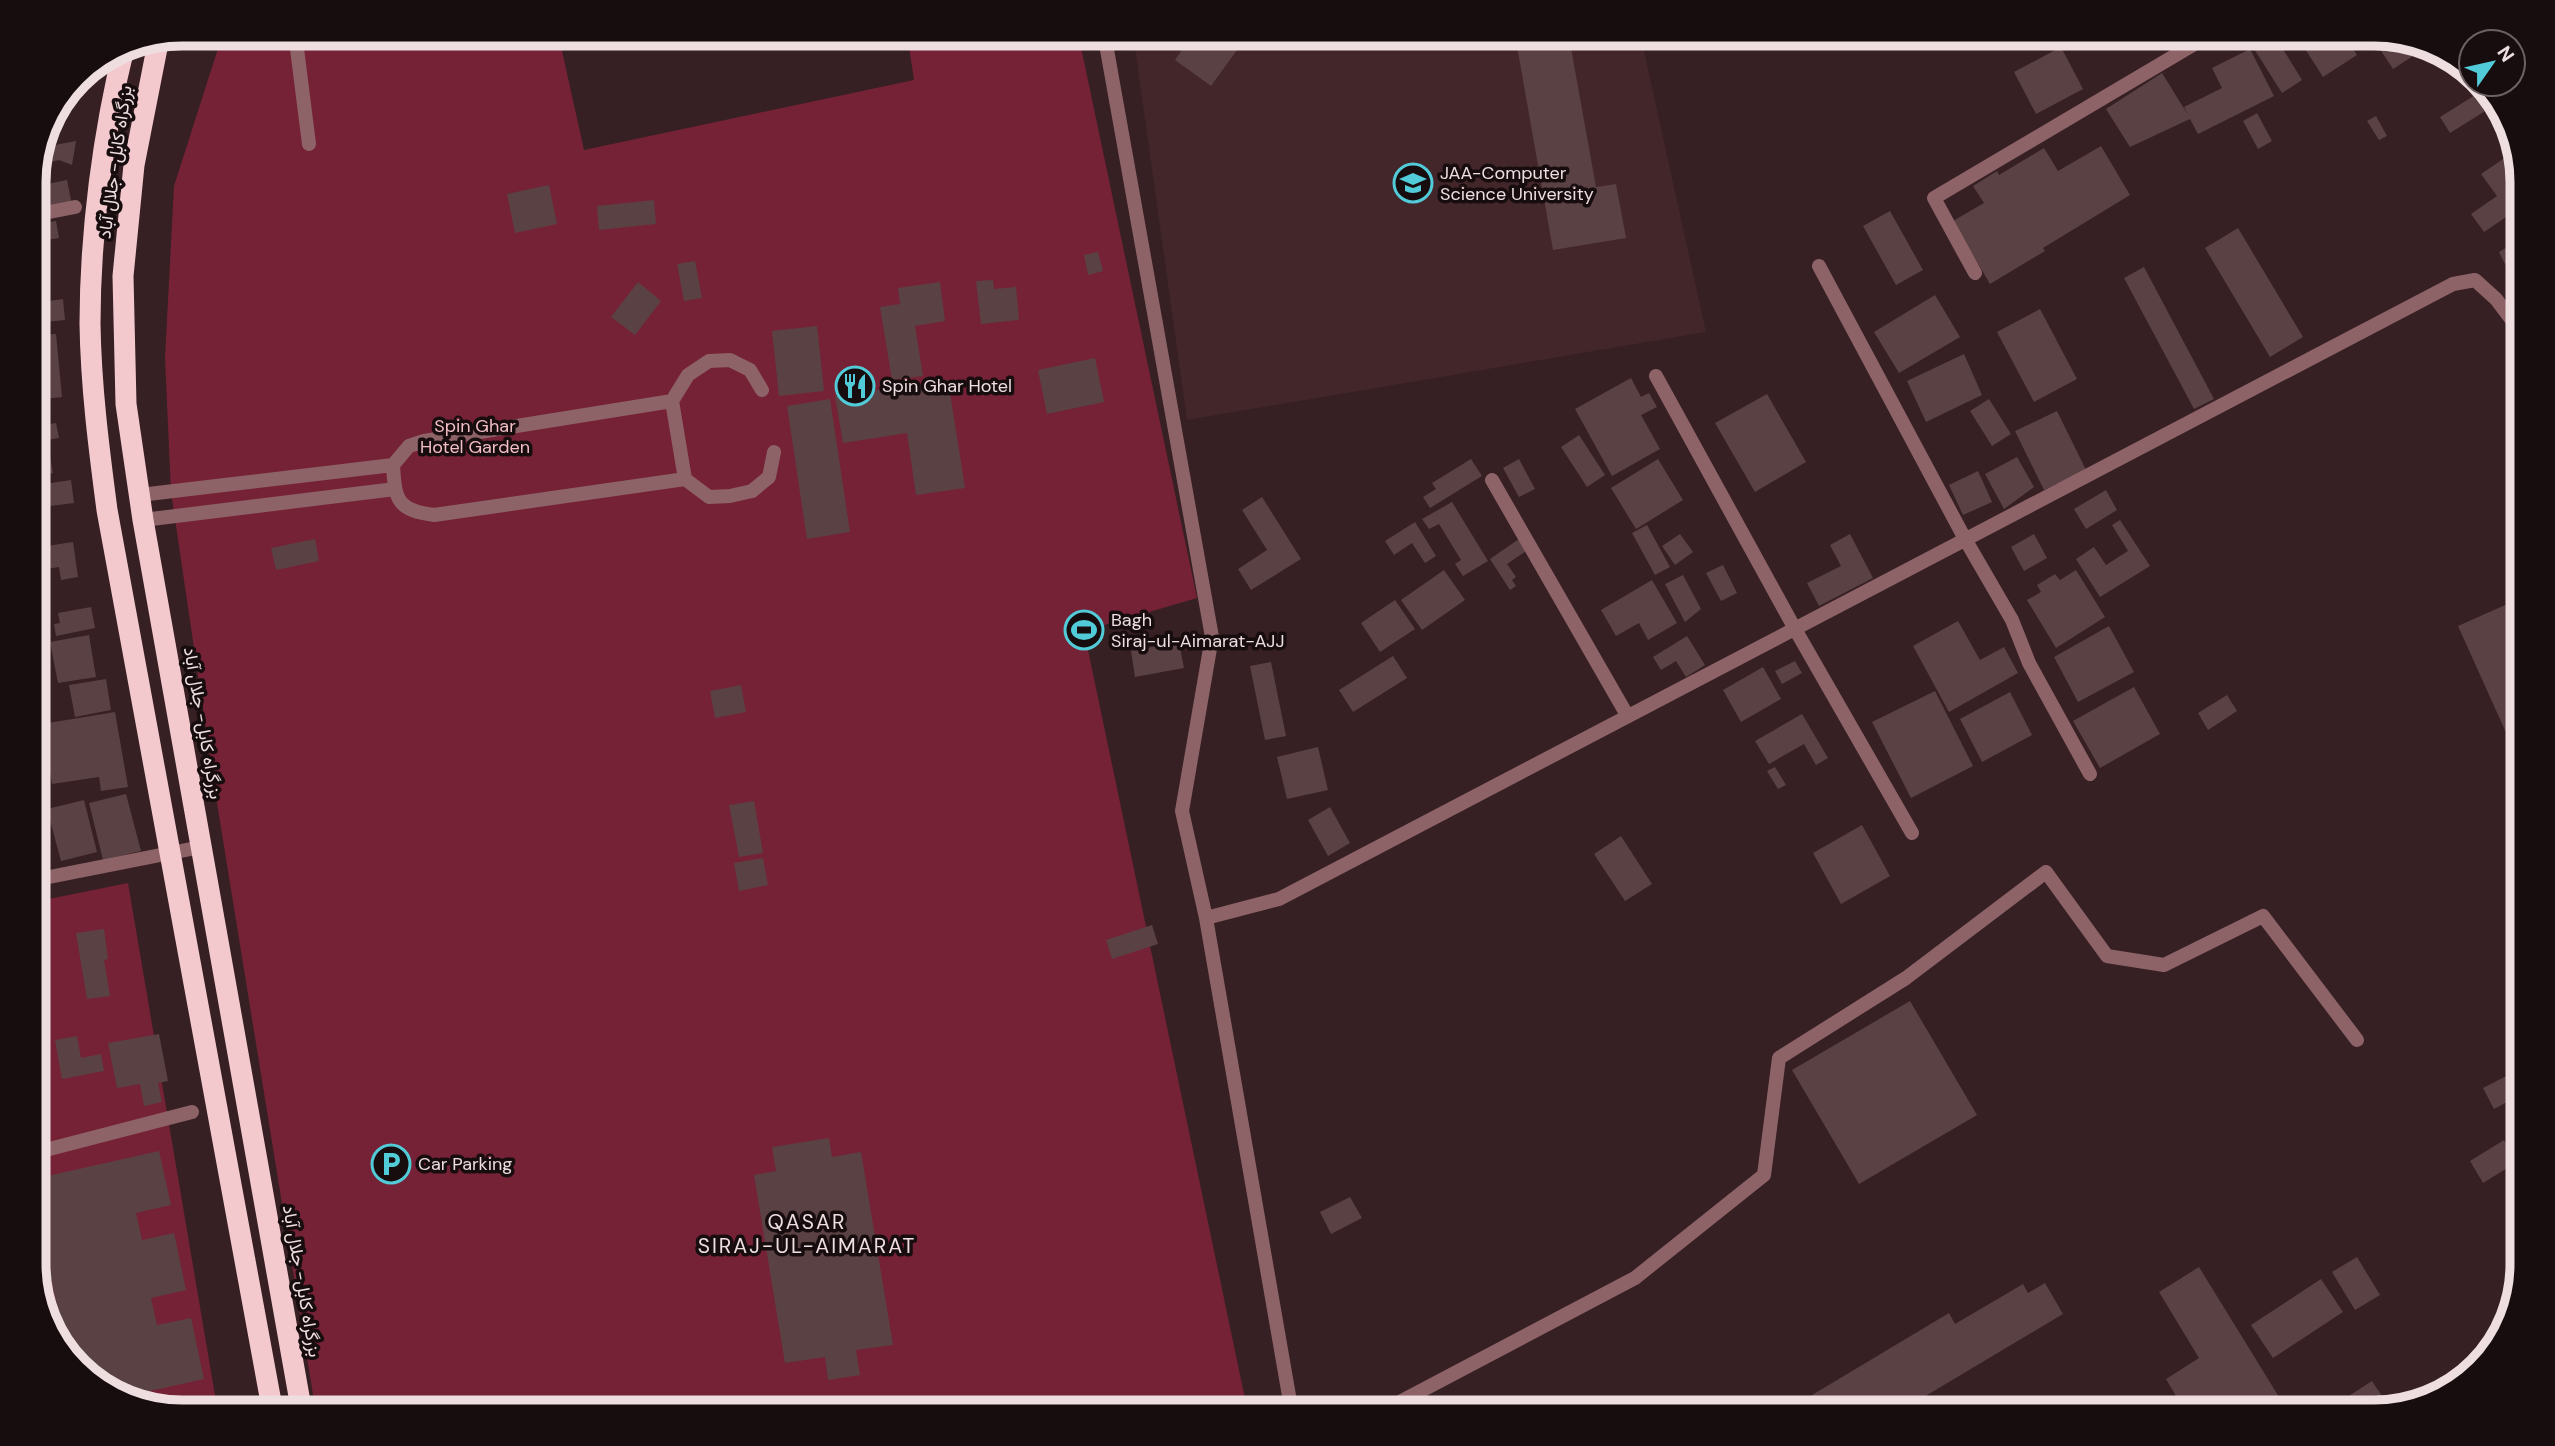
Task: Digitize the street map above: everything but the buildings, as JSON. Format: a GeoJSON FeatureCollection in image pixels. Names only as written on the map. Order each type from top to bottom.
{"type":"FeatureCollection","features":[{"type":"Feature","properties":{"kind":"highway","name":"بزرگراه کابل- جلال آباد"},"geometry":{"type":"LineString","coordinates":[[157,48],[134,165],[123,276],[126,404],[143,520],[300,1400]]}},
{"type":"Feature","properties":{"kind":"highway","name":"بزرگراه کابل- جلال آباد"},"geometry":{"type":"LineString","coordinates":[[122,59],[103,159],[93,241],[90,324],[95,411],[107,510],[271,1400]]}},
{"type":"Feature","properties":{"kind":"street"},"geometry":{"type":"LineString","coordinates":[[297,46],[309,144]]}},
{"type":"Feature","properties":{"kind":"street"},"geometry":{"type":"LineString","coordinates":[[1106,46],[1212,637],[1182,811],[1206,918],[1290,1400]]}},
{"type":"Feature","properties":{"kind":"street"},"geometry":{"type":"LineString","coordinates":[[1975,273],[1934,198],[2191,46]]}},
{"type":"Feature","properties":{"kind":"street"},"geometry":{"type":"LineString","coordinates":[[46,213],[75,207]]}},
{"type":"Feature","properties":{"kind":"street"},"geometry":{"type":"LineString","coordinates":[[1819,266],[1965,539],[2012,620],[2029,663],[2090,774]]}},
{"type":"Feature","properties":{"kind":"street"},"geometry":{"type":"LineString","coordinates":[[1206,918],[1279,899],[2453,284],[2475,280],[2509,316]]}},
{"type":"Feature","properties":{"kind":"street"},"geometry":{"type":"LineString","coordinates":[[762,390],[750,370],[730,360],[709,361],[688,375],[672,401],[685,479],[709,497],[752,491],[769,477],[774,452]]}},
{"type":"Feature","properties":{"kind":"street"},"geometry":{"type":"LineString","coordinates":[[1656,376],[1795,629],[1912,833]]}},
{"type":"Feature","properties":{"kind":"street"},"geometry":{"type":"LineString","coordinates":[[140,495],[393,465],[409,446],[424,441],[672,401]]}},
{"type":"Feature","properties":{"kind":"street"},"geometry":{"type":"LineString","coordinates":[[393,465],[395,489],[402,504],[412,512],[434,515],[685,479]]}},
{"type":"Feature","properties":{"kind":"street"},"geometry":{"type":"LineString","coordinates":[[1492,480],[1627,715]]}},
{"type":"Feature","properties":{"kind":"street"},"geometry":{"type":"LineString","coordinates":[[143,520],[395,489]]}},
{"type":"Feature","properties":{"kind":"street"},"geometry":{"type":"LineString","coordinates":[[46,878],[201,847]]}},
{"type":"Feature","properties":{"kind":"street"},"geometry":{"type":"LineString","coordinates":[[1404,1400],[1635,1278],[1764,1175],[1779,1058],[1906,978],[2046,872],[2107,956],[2164,965],[2263,916],[2357,1040]]}},
{"type":"Feature","properties":{"kind":"street"},"geometry":{"type":"LineString","coordinates":[[46,1150],[192,1112]]}},
{"type":"Feature","properties":{"kind":"shaded area","name":"JAA-Computer Science University"},"geometry":{"type":"Polygon","coordinates":[[[1135,46],[1643,46],[1706,332],[1187,420],[1135,46]]]}},
{"type":"Feature","properties":{"kind":"green space","name":"Spin Ghar Hotel Garden"},"geometry":{"type":"Polygon","coordinates":[[[219,46],[561,46],[584,150],[914,80],[909,46],[1081,46],[1197,598],[1084,631],[1245,1400],[314,1400],[216,797],[171,492],[165,358],[174,186],[219,46]]]}},
{"type":"Feature","properties":{"kind":"green space"},"geometry":{"type":"Polygon","coordinates":[[[128,883],[216,1400],[163,1399],[146,1396],[113,1382],[79,1354],[59,1325],[53,1309],[46,1274],[46,900],[128,883]]]}},
{"type":"Feature","properties":{"kind":"place","name":"JAA-Computer Science University"},"geometry":{"type":"Point","coordinates":[1413,183]}},
{"type":"Feature","properties":{"kind":"place","name":"Spin Ghar Hotel"},"geometry":{"type":"Point","coordinates":[855,386]}},
{"type":"Feature","properties":{"kind":"place","name":"Bagh Siraj-ul-Aimarat-AJJ"},"geometry":{"type":"Point","coordinates":[1084,630]}},
{"type":"Feature","properties":{"kind":"place","name":"Car Parking"},"geometry":{"type":"Point","coordinates":[391,1164]}},
{"type":"Feature","properties":{"kind":"district","name":"QASAR SIRAJ-UL-AIMARAT"},"geometry":{"type":"Point","coordinates":[807,1234]}}]}
